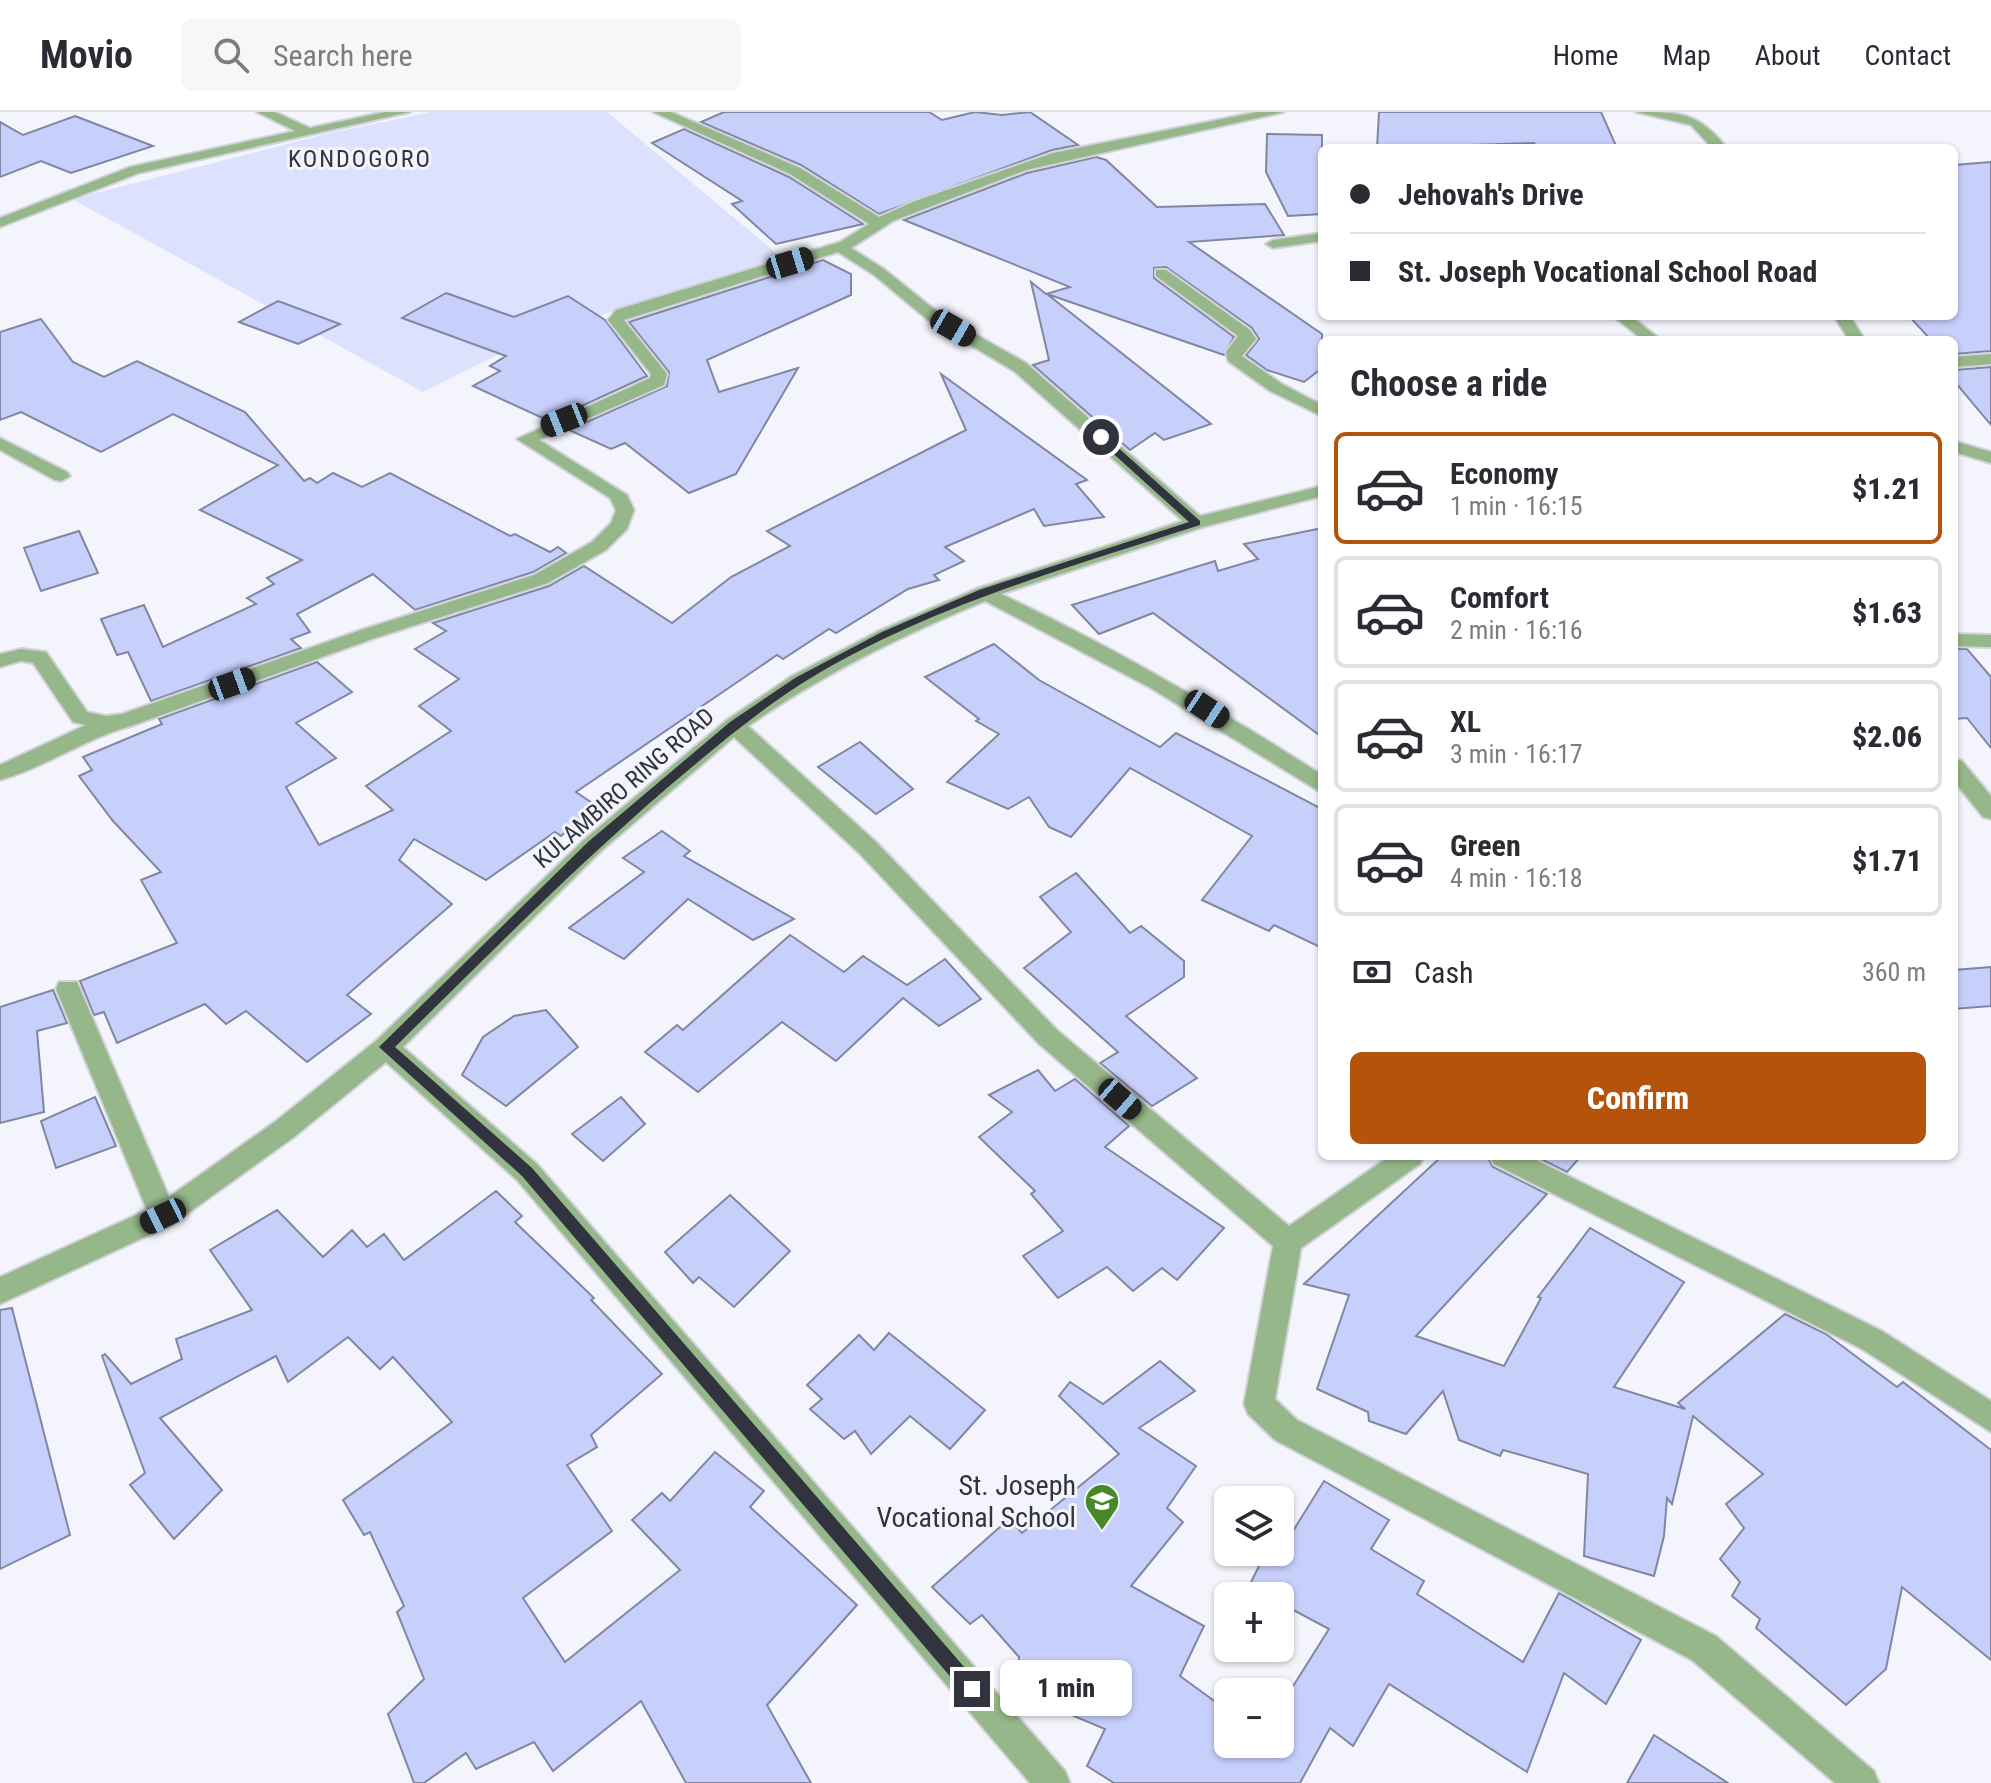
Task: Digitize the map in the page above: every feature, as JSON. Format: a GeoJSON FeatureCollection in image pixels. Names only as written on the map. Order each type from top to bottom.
{"type":"FeatureCollection","features":[{"type":"Feature","properties":{"kind":"street"},"geometry":{"type":"LineString","coordinates":[[264,112],[308,132]]}},
{"type":"Feature","properties":{"kind":"street"},"geometry":{"type":"LineString","coordinates":[[0,223],[135,170],[403,112]]}},
{"type":"Feature","properties":{"kind":"street"},"geometry":{"type":"LineString","coordinates":[[660,112],[795,171],[879,224]]}},
{"type":"Feature","properties":{"kind":"street"},"geometry":{"type":"LineString","coordinates":[[1196,112],[1213,125]]}},
{"type":"Feature","properties":{"kind":"street"},"geometry":{"type":"LineString","coordinates":[[0,773],[68,745],[106,723],[146,715],[368,634],[541,579],[583,558],[620,525],[625,510],[623,502],[583,471],[533,446],[526,439],[658,381],[659,374],[616,320],[617,316],[643,305],[840,247],[920,204],[1033,163],[1277,112]]}},
{"type":"Feature","properties":{"kind":"street"},"geometry":{"type":"LineString","coordinates":[[1643,112],[1695,122],[1716,144]]}},
{"type":"Feature","properties":{"kind":"street"},"geometry":{"type":"LineString","coordinates":[[1273,244],[1318,238]]}},
{"type":"Feature","properties":{"kind":"street"},"geometry":{"type":"LineString","coordinates":[[840,247],[879,272],[934,317],[1020,367],[1196,523]]}},
{"type":"Feature","properties":{"kind":"street"},"geometry":{"type":"LineString","coordinates":[[1161,273],[1244,333],[1248,339],[1234,352],[1234,358],[1259,379],[1318,409]]}},
{"type":"Feature","properties":{"kind":"street"},"geometry":{"type":"LineString","coordinates":[[1626,320],[1648,336]]}},
{"type":"Feature","properties":{"kind":"street"},"geometry":{"type":"LineString","coordinates":[[1958,362],[1991,359]]}},
{"type":"Feature","properties":{"kind":"street"},"geometry":{"type":"LineString","coordinates":[[0,443],[61,476]]}},
{"type":"Feature","properties":{"kind":"street"},"geometry":{"type":"LineString","coordinates":[[1958,447],[1991,458]]}},
{"type":"Feature","properties":{"kind":"street","name":"KULAMBIRO RING ROAD"},"geometry":{"type":"LineString","coordinates":[[0,1291],[163,1216],[285,1129],[386,1047],[593,845],[734,725],[799,681],[886,635],[983,593],[1196,523],[1318,492]]}},
{"type":"Feature","properties":{"kind":"street"},"geometry":{"type":"LineString","coordinates":[[983,593],[1080,638],[1181,695],[1318,782]]}},
{"type":"Feature","properties":{"kind":"street"},"geometry":{"type":"LineString","coordinates":[[1958,640],[1991,641]]}},
{"type":"Feature","properties":{"kind":"street"},"geometry":{"type":"LineString","coordinates":[[0,661],[21,655],[39,657],[80,717],[106,723]]}},
{"type":"Feature","properties":{"kind":"street"},"geometry":{"type":"LineString","coordinates":[[734,725],[867,847],[1048,1037],[1288,1242]]}},
{"type":"Feature","properties":{"kind":"street"},"geometry":{"type":"LineString","coordinates":[[1958,771],[1991,811]]}},
{"type":"Feature","properties":{"kind":"street"},"geometry":{"type":"LineString","coordinates":[[68,989],[163,1216]]}},
{"type":"Feature","properties":{"kind":"street"},"geometry":{"type":"LineString","coordinates":[[386,1047],[527,1172],[1053,1783]]}},
{"type":"Feature","properties":{"kind":"street"},"geometry":{"type":"LineString","coordinates":[[1405,1160],[1288,1242],[1259,1404],[1266,1415],[1286,1430],[1704,1648],[1862,1783]]}},
{"type":"Feature","properties":{"kind":"street"},"geometry":{"type":"LineString","coordinates":[[1511,1160],[1872,1340],[1991,1418]]}},
{"type":"Feature","properties":{"kind":"shaded area"},"geometry":{"type":"Polygon","coordinates":[[[431,112],[607,112],[787,262],[545,331],[423,392],[72,199],[326,134],[431,112]]]}},
{"type":"Feature","properties":{"kind":"building"},"geometry":{"type":"Polygon","coordinates":[[[724,112],[929,112],[942,120],[975,112],[1002,115],[1030,112],[1078,145],[1052,150],[879,214],[801,165],[701,122],[724,112]]]}},
{"type":"Feature","properties":{"kind":"building"},"geometry":{"type":"Polygon","coordinates":[[[1379,112],[1601,112],[1615,144],[1534,143],[1377,144],[1379,112]]]}},
{"type":"Feature","properties":{"kind":"building"},"geometry":{"type":"Polygon","coordinates":[[[75,116],[153,146],[71,173],[41,161],[0,177],[0,122],[23,135],[75,116]]]}},
{"type":"Feature","properties":{"kind":"building"},"geometry":{"type":"Polygon","coordinates":[[[684,129],[789,177],[863,224],[776,244],[732,204],[742,201],[652,143],[684,129]]]}},
{"type":"Feature","properties":{"kind":"building"},"geometry":{"type":"Polygon","coordinates":[[[1267,134],[1322,135],[1322,144],[1318,144],[1318,214],[1288,216],[1266,172],[1267,134]]]}},
{"type":"Feature","properties":{"kind":"building"},"geometry":{"type":"Polygon","coordinates":[[[1096,157],[1106,160],[1157,207],[1265,204],[1284,235],[1189,242],[1322,334],[1318,336],[1318,371],[1304,382],[1267,370],[1246,355],[1259,339],[1252,328],[1166,267],[1154,268],[1154,278],[1234,337],[1224,355],[1047,294],[1211,424],[1164,440],[1155,433],[1130,450],[1033,365],[1049,360],[1031,282],[1046,294],[1070,287],[904,220],[1027,173],[1096,157]]]}},
{"type":"Feature","properties":{"kind":"building"},"geometry":{"type":"Polygon","coordinates":[[[1991,162],[1991,351],[1958,354],[1958,336],[1927,336],[1913,320],[1958,320],[1958,165],[1991,162]]]}},
{"type":"Feature","properties":{"kind":"building"},"geometry":{"type":"Polygon","coordinates":[[[823,260],[851,274],[851,295],[707,360],[719,392],[798,368],[736,474],[689,493],[625,443],[611,449],[569,430],[667,386],[669,372],[629,322],[823,260]]]}},
{"type":"Feature","properties":{"kind":"building"},"geometry":{"type":"Polygon","coordinates":[[[446,293],[514,317],[568,296],[605,320],[647,376],[549,421],[473,386],[500,371],[490,366],[506,356],[402,318],[446,293]]]}},
{"type":"Feature","properties":{"kind":"building"},"geometry":{"type":"Polygon","coordinates":[[[278,301],[340,324],[298,344],[239,322],[278,301]]]}},
{"type":"Feature","properties":{"kind":"building"},"geometry":{"type":"Polygon","coordinates":[[[41,319],[73,362],[104,377],[137,361],[245,412],[304,481],[310,478],[317,483],[333,473],[362,487],[390,473],[510,536],[515,534],[550,552],[558,547],[566,553],[533,572],[415,610],[373,574],[297,614],[310,632],[291,639],[301,648],[151,701],[128,652],[117,655],[101,619],[144,605],[163,647],[256,604],[247,598],[274,584],[267,578],[302,560],[200,510],[278,465],[173,414],[101,452],[21,412],[0,420],[0,332],[41,319]]]}},
{"type":"Feature","properties":{"kind":"building"},"geometry":{"type":"Polygon","coordinates":[[[1991,367],[1991,425],[1958,386],[1958,370],[1991,367]]]}},
{"type":"Feature","properties":{"kind":"building"},"geometry":{"type":"Polygon","coordinates":[[[941,374],[1087,480],[1076,484],[1104,517],[1044,526],[1034,509],[945,547],[964,561],[934,575],[939,580],[908,589],[836,633],[829,629],[783,659],[777,655],[576,792],[598,807],[561,836],[555,832],[486,880],[414,839],[399,860],[452,904],[347,995],[371,1014],[307,1062],[246,1011],[226,1024],[205,1004],[117,1043],[104,1012],[94,1015],[80,981],[177,943],[141,880],[161,872],[113,821],[79,776],[92,770],[83,757],[162,724],[159,719],[317,662],[352,692],[296,723],[336,758],[286,787],[319,845],[393,810],[366,786],[451,731],[419,706],[459,679],[415,649],[446,631],[433,623],[549,586],[584,566],[672,623],[731,577],[790,546],[767,531],[966,430],[941,374]]]}},
{"type":"Feature","properties":{"kind":"building"},"geometry":{"type":"Polygon","coordinates":[[[1318,529],[1318,734],[1153,613],[1099,634],[1072,605],[1215,561],[1218,571],[1258,559],[1244,544],[1318,529]]]}},
{"type":"Feature","properties":{"kind":"building"},"geometry":{"type":"Polygon","coordinates":[[[79,531],[98,573],[41,591],[24,548],[79,531]]]}},
{"type":"Feature","properties":{"kind":"building"},"geometry":{"type":"Polygon","coordinates":[[[994,644],[1039,680],[1160,747],[1176,733],[1318,807],[1318,946],[1274,925],[1269,931],[1202,900],[1252,836],[1130,768],[1071,837],[1049,827],[1029,797],[1008,809],[947,782],[999,734],[976,721],[979,719],[925,677],[994,644]]]}},
{"type":"Feature","properties":{"kind":"building"},"geometry":{"type":"Polygon","coordinates":[[[1958,649],[1967,649],[1991,677],[1991,748],[1967,718],[1958,719],[1958,649]]]}},
{"type":"Feature","properties":{"kind":"building"},"geometry":{"type":"Polygon","coordinates":[[[860,742],[913,789],[876,814],[818,767],[860,742]]]}},
{"type":"Feature","properties":{"kind":"building"},"geometry":{"type":"Polygon","coordinates":[[[662,831],[690,851],[684,856],[794,919],[753,940],[688,899],[624,959],[569,928],[644,872],[623,858],[662,831]]]}},
{"type":"Feature","properties":{"kind":"building"},"geometry":{"type":"Polygon","coordinates":[[[1076,873],[1130,933],[1141,926],[1184,961],[1184,977],[1126,1016],[1197,1078],[1152,1106],[1100,1063],[1118,1052],[1024,968],[1071,932],[1040,897],[1076,873]]]}},
{"type":"Feature","properties":{"kind":"building"},"geometry":{"type":"Polygon","coordinates":[[[790,935],[844,972],[863,956],[907,985],[945,959],[981,999],[939,1026],[903,998],[836,1061],[782,1022],[698,1092],[645,1052],[677,1025],[683,1030],[790,935]]]}},
{"type":"Feature","properties":{"kind":"building"},"geometry":{"type":"Polygon","coordinates":[[[1991,967],[1991,1006],[1958,1009],[1958,970],[1991,967]]]}},
{"type":"Feature","properties":{"kind":"building"},"geometry":{"type":"Polygon","coordinates":[[[53,990],[67,1023],[37,1031],[44,1112],[0,1123],[0,1007],[53,990]]]}},
{"type":"Feature","properties":{"kind":"building"},"geometry":{"type":"Polygon","coordinates":[[[546,1010],[578,1047],[506,1106],[462,1075],[483,1037],[514,1016],[546,1010]]]}},
{"type":"Feature","properties":{"kind":"building"},"geometry":{"type":"Polygon","coordinates":[[[1038,1070],[1055,1091],[1075,1079],[1129,1126],[1105,1147],[1224,1228],[1177,1280],[1162,1268],[1133,1291],[1107,1267],[1058,1298],[1023,1256],[1063,1231],[1031,1194],[1035,1191],[979,1137],[1012,1112],[989,1095],[1038,1070]]]}},
{"type":"Feature","properties":{"kind":"building"},"geometry":{"type":"Polygon","coordinates":[[[95,1097],[116,1146],[56,1168],[41,1121],[95,1097]]]}},
{"type":"Feature","properties":{"kind":"building"},"geometry":{"type":"Polygon","coordinates":[[[621,1097],[645,1124],[603,1161],[572,1134],[621,1097]]]}},
{"type":"Feature","properties":{"kind":"building"},"geometry":{"type":"Polygon","coordinates":[[[1438,1160],[1489,1160],[1493,1167],[1547,1194],[1416,1336],[1504,1366],[1541,1298],[1538,1297],[1590,1228],[1684,1282],[1614,1387],[1685,1409],[1678,1403],[1785,1314],[1826,1334],[1897,1387],[1903,1382],[1991,1450],[1991,1660],[1902,1587],[1886,1669],[1846,1705],[1756,1628],[1760,1619],[1732,1596],[1740,1582],[1720,1559],[1744,1528],[1726,1504],[1763,1474],[1693,1416],[1672,1504],[1667,1498],[1664,1536],[1654,1576],[1584,1556],[1588,1474],[1503,1450],[1500,1456],[1459,1440],[1443,1391],[1406,1434],[1369,1421],[1368,1412],[1317,1389],[1349,1295],[1304,1284],[1438,1160]]]}},
{"type":"Feature","properties":{"kind":"building"},"geometry":{"type":"Polygon","coordinates":[[[1543,1160],[1578,1160],[1567,1172],[1543,1160]]]}},
{"type":"Feature","properties":{"kind":"building"},"geometry":{"type":"Polygon","coordinates":[[[496,1191],[522,1216],[515,1222],[594,1298],[591,1300],[662,1374],[591,1435],[597,1447],[567,1465],[612,1531],[523,1598],[565,1662],[680,1570],[632,1520],[662,1493],[670,1501],[715,1452],[764,1491],[750,1507],[857,1605],[767,1705],[811,1783],[686,1783],[641,1701],[553,1771],[534,1742],[476,1769],[466,1753],[424,1783],[414,1783],[388,1714],[424,1679],[397,1612],[404,1606],[370,1532],[364,1535],[343,1500],[452,1422],[393,1357],[380,1369],[348,1337],[288,1382],[276,1356],[160,1418],[222,1490],[174,1539],[130,1485],[145,1473],[102,1356],[105,1354],[131,1384],[182,1359],[176,1339],[252,1310],[210,1250],[277,1210],[323,1257],[352,1230],[367,1247],[384,1234],[404,1260],[496,1191]]]}},
{"type":"Feature","properties":{"kind":"building"},"geometry":{"type":"Polygon","coordinates":[[[730,1195],[790,1251],[734,1307],[699,1277],[693,1283],[665,1252],[730,1195]]]}},
{"type":"Feature","properties":{"kind":"building"},"geometry":{"type":"Polygon","coordinates":[[[12,1308],[70,1535],[0,1569],[0,1310],[12,1308]]]}},
{"type":"Feature","properties":{"kind":"building"},"geometry":{"type":"Polygon","coordinates":[[[889,1333],[985,1410],[950,1449],[910,1416],[871,1454],[855,1431],[844,1439],[810,1409],[822,1399],[807,1385],[859,1335],[874,1350],[889,1333]]]}},
{"type":"Feature","properties":{"kind":"building"},"geometry":{"type":"Polygon","coordinates":[[[1160,1361],[1195,1391],[1139,1428],[1196,1466],[1167,1508],[1183,1522],[1131,1586],[1204,1626],[1180,1676],[1214,1701],[1214,1758],[1294,1758],[1294,1685],[1329,1629],[1294,1610],[1294,1582],[1251,1582],[1259,1566],[1294,1566],[1294,1529],[1324,1481],[1389,1520],[1371,1549],[1424,1581],[1417,1594],[1523,1662],[1559,1593],[1641,1640],[1606,1704],[1564,1673],[1527,1772],[1389,1684],[1353,1746],[1330,1728],[1300,1783],[1114,1783],[1087,1766],[1105,1729],[1057,1709],[1019,1672],[1019,1657],[982,1615],[970,1624],[932,1587],[1009,1519],[1022,1533],[1119,1454],[1059,1396],[1070,1382],[1103,1404],[1160,1361]]]}},
{"type":"Feature","properties":{"kind":"building"},"geometry":{"type":"Polygon","coordinates":[[[1654,1735],[1728,1783],[1627,1783],[1654,1735]]]}},
{"type":"Feature","properties":{"kind":"place","name":"St. Joseph Vocational School"},"geometry":{"type":"Point","coordinates":[1102,1532]}},
{"type":"Feature","properties":{"kind":"district","name":"KONDOGORO"},"geometry":{"type":"Point","coordinates":[360,159]}},
{"type":"Feature","properties":{"kind":"route"},"geometry":{"type":"LineString","coordinates":[[972,1689],[527,1172],[386,1047],[593,845],[734,725],[799,681],[886,635],[983,593],[1196,523],[1101,437]]}}]}
